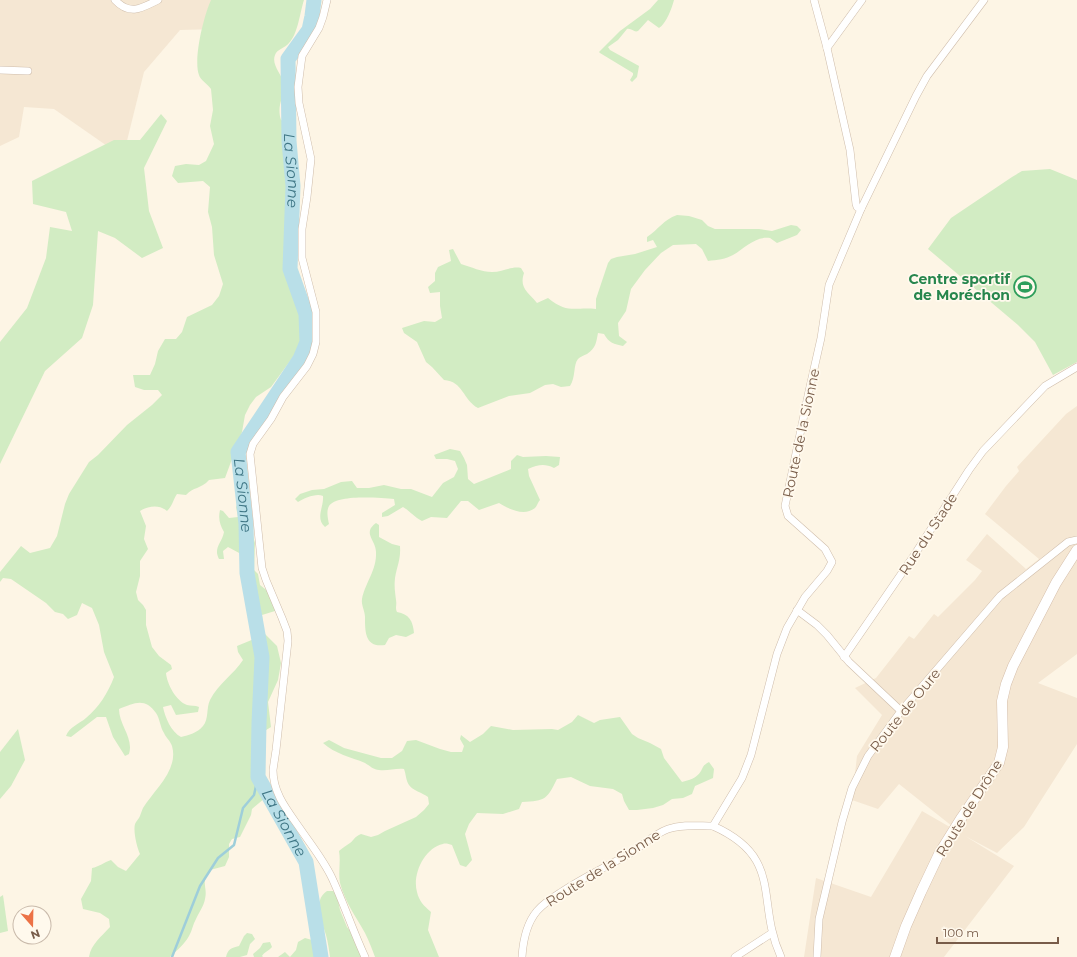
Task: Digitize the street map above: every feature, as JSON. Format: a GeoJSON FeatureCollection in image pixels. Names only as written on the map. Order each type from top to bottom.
{"type":"FeatureCollection","features":[{"type":"Feature","properties":{"kind":"street"},"geometry":{"type":"LineString","coordinates":[[115,0],[123,8],[132,9],[145,6],[158,0]]}},
{"type":"Feature","properties":{"kind":"street"},"geometry":{"type":"LineString","coordinates":[[327,0],[319,28],[302,56],[298,87],[299,103],[311,159],[308,191],[302,223],[302,258],[316,312],[316,342],[313,354],[307,366],[283,397],[271,419],[253,444],[250,454],[262,568],[288,636],[273,770],[274,784],[286,808],[323,861],[365,957]]}},
{"type":"Feature","properties":{"kind":"street"},"geometry":{"type":"LineString","coordinates":[[814,0],[827,48],[851,153],[856,204],[858,208],[861,209]]}},
{"type":"Feature","properties":{"kind":"street"},"geometry":{"type":"LineString","coordinates":[[827,48],[862,0]]}},
{"type":"Feature","properties":{"kind":"street","name":"Route de la Sionne"},"geometry":{"type":"LineString","coordinates":[[522,957],[525,936],[530,920],[546,902],[640,847],[662,832],[685,826],[713,826],[742,778],[751,755],[777,654],[787,628],[805,597],[827,571],[832,562],[825,550],[788,516],[785,506],[821,338],[829,284],[861,209],[923,83],[984,0]]}},
{"type":"Feature","properties":{"kind":"street"},"geometry":{"type":"LineString","coordinates":[[0,70],[28,71]]}},
{"type":"Feature","properties":{"kind":"street","name":"Rue du Stade"},"geometry":{"type":"LineString","coordinates":[[844,657],[916,554],[969,470],[983,451],[1046,386],[1077,367]]}},
{"type":"Feature","properties":{"kind":"street","name":"Route de Oure"},"geometry":{"type":"LineString","coordinates":[[817,957],[819,919],[842,822],[852,788],[868,756],[901,711],[1000,596],[1068,542],[1077,540]]}},
{"type":"Feature","properties":{"kind":"street","name":"Route de Drône"},"geometry":{"type":"LineString","coordinates":[[895,957],[914,907],[939,854],[999,763],[1003,747],[1003,696],[1008,676],[1056,583],[1077,550]]}},
{"type":"Feature","properties":{"kind":"street"},"geometry":{"type":"LineString","coordinates":[[797,610],[828,635],[844,657],[901,711]]}},
{"type":"Feature","properties":{"kind":"street"},"geometry":{"type":"LineString","coordinates":[[713,826],[739,841],[756,860],[766,885],[772,933],[780,957]]}},
{"type":"Feature","properties":{"kind":"street"},"geometry":{"type":"LineString","coordinates":[[735,957],[772,933]]}},
{"type":"Feature","properties":{"kind":"shaded area"},"geometry":{"type":"Polygon","coordinates":[[[0,0],[235,0],[219,29],[180,30],[144,72],[123,157],[54,109],[24,107],[19,137],[0,146],[0,0]]]}},
{"type":"Feature","properties":{"kind":"shaded area"},"geometry":{"type":"Polygon","coordinates":[[[1077,406],[1077,654],[1038,683],[1077,698],[1077,744],[1024,827],[997,853],[965,836],[1014,866],[944,957],[804,957],[816,878],[871,897],[922,811],[962,834],[899,784],[878,809],[852,800],[857,756],[882,715],[855,688],[876,678],[909,636],[914,639],[934,614],[938,617],[975,580],[982,571],[966,560],[987,534],[1026,569],[1039,559],[985,514],[1019,471],[1017,467],[1066,414],[1077,406]]]}},
{"type":"Feature","properties":{"kind":"green space"},"geometry":{"type":"Polygon","coordinates":[[[211,0],[304,0],[295,34],[287,45],[276,53],[274,59],[284,84],[280,105],[281,120],[290,123],[293,138],[291,188],[284,247],[290,279],[300,317],[302,336],[301,346],[271,387],[256,397],[250,405],[245,415],[242,432],[225,478],[209,480],[186,495],[177,494],[171,507],[167,511],[161,507],[154,506],[140,511],[146,526],[144,539],[148,549],[140,561],[140,576],[136,592],[138,600],[146,610],[146,625],[152,647],[159,656],[171,665],[172,669],[166,673],[168,682],[173,692],[183,703],[199,707],[198,712],[176,715],[171,705],[163,707],[167,720],[174,732],[181,737],[193,733],[201,728],[205,723],[209,703],[213,694],[243,660],[238,652],[237,646],[254,639],[255,635],[241,562],[241,554],[228,547],[223,551],[224,559],[219,559],[217,555],[217,549],[224,532],[220,522],[220,510],[223,511],[229,518],[238,517],[236,507],[239,501],[243,503],[244,524],[246,529],[253,536],[255,543],[254,570],[258,574],[260,585],[270,593],[275,607],[275,611],[262,615],[264,633],[277,646],[281,663],[278,680],[268,702],[271,727],[263,732],[253,755],[252,766],[265,798],[252,809],[251,815],[240,837],[232,839],[229,844],[229,857],[225,866],[210,870],[207,875],[205,879],[206,895],[203,907],[187,939],[170,957],[89,957],[94,944],[110,927],[109,919],[100,913],[83,909],[81,899],[91,881],[92,868],[111,860],[118,867],[126,871],[140,854],[136,839],[135,824],[140,817],[143,808],[169,771],[173,755],[172,746],[163,731],[156,713],[152,708],[143,703],[134,703],[119,709],[121,721],[130,742],[129,754],[125,756],[113,737],[106,717],[97,717],[71,737],[66,736],[72,728],[91,714],[106,694],[114,677],[104,652],[99,625],[92,608],[82,603],[77,615],[68,619],[63,614],[55,612],[46,603],[11,579],[3,578],[0,582],[0,572],[21,546],[30,553],[50,548],[57,536],[69,494],[89,462],[98,455],[127,425],[162,395],[158,390],[144,390],[135,387],[133,375],[150,375],[155,364],[158,351],[165,339],[176,339],[182,332],[187,317],[212,305],[219,296],[223,284],[214,255],[212,227],[208,212],[210,187],[203,181],[178,183],[172,176],[175,166],[186,164],[199,165],[206,161],[214,144],[210,126],[213,110],[211,89],[200,77],[197,59],[200,37],[211,0]]]}},
{"type":"Feature","properties":{"kind":"green space"},"geometry":{"type":"Polygon","coordinates":[[[658,0],[674,0],[668,16],[662,26],[659,28],[648,20],[638,31],[627,29],[618,40],[608,47],[610,50],[639,66],[637,77],[632,82],[630,80],[633,73],[599,52],[620,31],[650,9],[658,0]]]}},
{"type":"Feature","properties":{"kind":"green space"},"geometry":{"type":"Polygon","coordinates":[[[161,114],[167,121],[144,168],[149,211],[163,248],[142,258],[115,238],[98,231],[93,305],[82,338],[45,371],[0,464],[0,342],[27,308],[46,258],[50,227],[72,231],[66,212],[33,204],[32,181],[114,140],[140,140],[161,114]]]}},
{"type":"Feature","properties":{"kind":"green space","name":"Centre sportif de Moréchon"},"geometry":{"type":"Polygon","coordinates":[[[1050,169],[1077,180],[1077,362],[1053,375],[1035,342],[1018,325],[928,249],[951,218],[1012,177],[1022,171],[1050,169]]]}},
{"type":"Feature","properties":{"kind":"green space"},"geometry":{"type":"Polygon","coordinates":[[[677,215],[689,216],[702,220],[708,226],[715,229],[759,229],[772,231],[791,225],[797,226],[801,230],[797,235],[777,243],[770,238],[760,239],[750,243],[730,256],[718,260],[708,261],[702,249],[696,244],[673,245],[661,253],[645,270],[631,289],[626,311],[618,323],[619,336],[627,342],[623,346],[617,345],[612,343],[604,334],[598,333],[592,350],[579,358],[576,362],[572,383],[570,386],[561,387],[553,384],[545,385],[530,393],[509,396],[478,408],[473,405],[459,387],[450,381],[444,380],[426,362],[417,342],[404,333],[402,328],[424,321],[435,322],[442,318],[440,292],[430,293],[428,287],[435,281],[435,273],[438,267],[451,261],[449,250],[453,249],[461,264],[488,272],[521,268],[524,273],[523,282],[525,290],[537,303],[548,298],[566,308],[596,309],[596,299],[608,263],[611,259],[635,254],[657,247],[653,240],[647,242],[647,237],[668,219],[677,215]]]}},
{"type":"Feature","properties":{"kind":"green space"},"geometry":{"type":"Polygon","coordinates":[[[450,449],[460,451],[467,465],[468,479],[474,484],[511,469],[511,461],[517,455],[523,457],[560,457],[559,465],[554,468],[547,465],[541,465],[528,469],[529,476],[540,500],[535,508],[526,512],[512,510],[499,503],[479,510],[468,501],[461,501],[447,518],[431,517],[422,521],[403,507],[388,516],[382,517],[382,513],[395,505],[394,499],[349,498],[334,502],[329,506],[327,513],[329,524],[325,527],[322,524],[320,516],[323,496],[314,496],[298,502],[295,499],[300,494],[312,490],[324,489],[341,482],[352,481],[357,488],[369,488],[384,485],[401,489],[411,489],[432,497],[443,483],[454,477],[458,469],[455,461],[436,459],[434,455],[450,449]]]}},
{"type":"Feature","properties":{"kind":"green space"},"geometry":{"type":"Polygon","coordinates":[[[376,523],[379,525],[379,537],[392,544],[400,546],[395,581],[396,609],[397,612],[405,614],[410,619],[413,625],[414,633],[406,637],[396,635],[389,638],[385,645],[373,644],[368,638],[365,628],[365,615],[362,601],[375,565],[376,552],[370,530],[376,523]]]}},
{"type":"Feature","properties":{"kind":"green space"},"geometry":{"type":"Polygon","coordinates":[[[578,715],[594,723],[600,720],[620,717],[632,734],[661,749],[664,758],[682,782],[697,776],[704,765],[709,762],[714,769],[713,778],[695,786],[692,794],[683,798],[672,799],[663,805],[653,808],[637,810],[629,810],[622,794],[613,789],[590,786],[571,777],[557,779],[548,795],[541,800],[522,802],[519,809],[503,814],[477,813],[469,824],[465,834],[472,860],[466,867],[460,865],[452,845],[445,844],[430,851],[425,856],[418,870],[416,878],[417,892],[422,903],[431,912],[428,930],[439,957],[375,957],[365,933],[342,890],[339,879],[339,851],[361,834],[371,837],[378,835],[416,817],[429,804],[428,797],[410,787],[407,782],[404,769],[375,769],[365,763],[338,753],[323,743],[329,740],[344,748],[381,758],[392,758],[402,751],[407,741],[416,740],[451,752],[462,752],[464,746],[460,739],[461,735],[470,742],[483,734],[491,726],[513,730],[558,730],[572,722],[578,715]]]}},
{"type":"Feature","properties":{"kind":"green space"},"geometry":{"type":"Polygon","coordinates":[[[18,729],[25,760],[11,786],[0,799],[0,752],[18,729]]]}},
{"type":"Feature","properties":{"kind":"green space"},"geometry":{"type":"Polygon","coordinates":[[[327,891],[333,891],[337,895],[340,910],[347,927],[364,957],[330,957],[327,938],[319,912],[320,900],[322,895],[327,891]]]}},
{"type":"Feature","properties":{"kind":"green space"},"geometry":{"type":"Polygon","coordinates":[[[3,895],[8,931],[0,933],[0,897],[3,895]]]}},
{"type":"Feature","properties":{"kind":"green space"},"geometry":{"type":"Polygon","coordinates":[[[247,933],[252,934],[255,939],[250,944],[247,955],[240,957],[226,957],[230,949],[239,946],[247,933]]]}},
{"type":"Feature","properties":{"kind":"green space"},"geometry":{"type":"Polygon","coordinates":[[[305,938],[312,940],[318,957],[290,957],[296,950],[298,942],[305,938]]]}},
{"type":"Feature","properties":{"kind":"green space"},"geometry":{"type":"Polygon","coordinates":[[[270,942],[272,947],[262,956],[263,957],[254,957],[253,954],[263,943],[270,942]]]}},
{"type":"Feature","properties":{"kind":"green space"},"geometry":{"type":"Polygon","coordinates":[[[285,952],[290,957],[278,957],[285,952]]]}},
{"type":"Feature","properties":{"kind":"waterway","name":"La Sionne"},"geometry":{"type":"LineString","coordinates":[[314,0],[309,30],[288,59],[289,141],[293,186],[290,269],[306,314],[307,342],[300,359],[238,452],[246,524],[247,573],[262,657],[258,777],[306,862],[321,957]]}},
{"type":"Feature","properties":{"kind":"waterway"},"geometry":{"type":"LineString","coordinates":[[172,957],[200,886],[218,858],[234,845],[243,808],[254,795],[258,777]]}},
{"type":"Feature","properties":{"kind":"place","name":"Centre sportif de Moréchon"},"geometry":{"type":"Point","coordinates":[1025,287]}}]}
